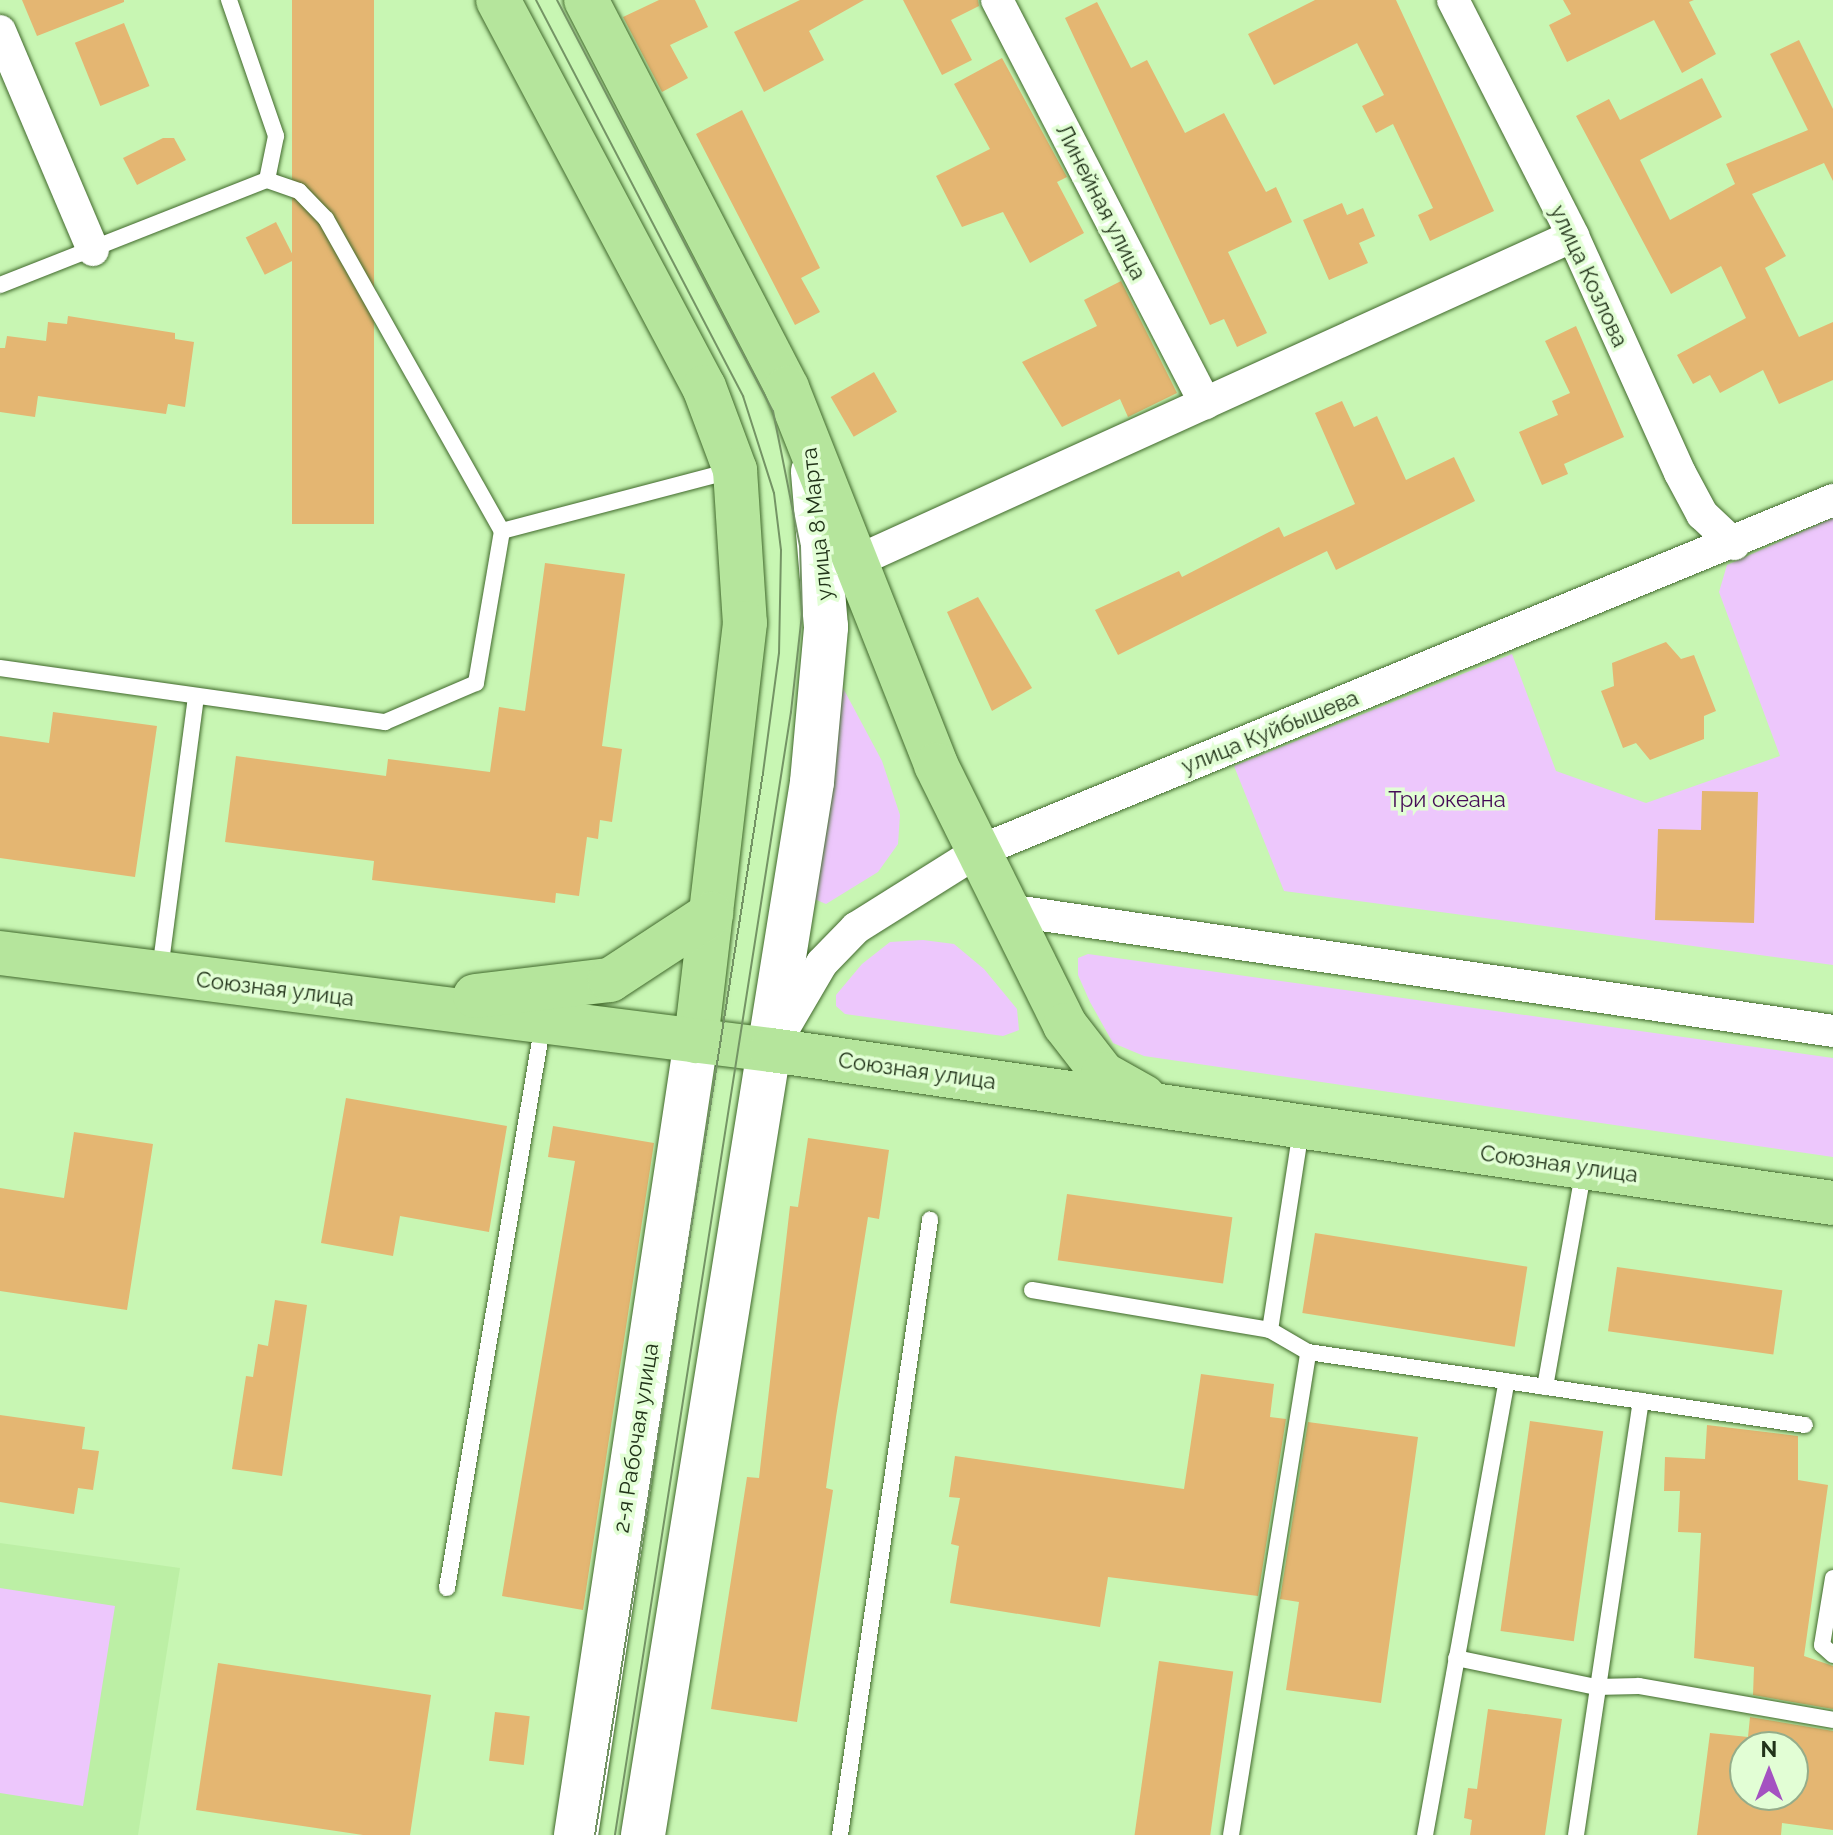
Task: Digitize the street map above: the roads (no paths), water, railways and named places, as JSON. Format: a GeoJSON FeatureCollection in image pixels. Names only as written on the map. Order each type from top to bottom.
{"type":"FeatureCollection","features":[{"type":"Feature","properties":{"kind":"main road"},"geometry":{"type":"LineString","coordinates":[[498,0],[704,387],[735,470],[745,623],[696,1041]]}},
{"type":"Feature","properties":{"kind":"main road","name":"улица 8 Марта"},"geometry":{"type":"LineString","coordinates":[[586,0],[761,331],[808,438],[826,627],[812,782],[771,1050]]}},
{"type":"Feature","properties":{"kind":"main road"},"geometry":{"type":"LineString","coordinates":[[808,438],[977,852],[1065,1025],[1103,1074],[1160,1106]]}},
{"type":"Feature","properties":{"kind":"main road"},"geometry":{"type":"LineString","coordinates":[[324,995],[476,996],[610,980],[711,914]]}},
{"type":"Feature","properties":{"kind":"main road","name":"Союзная улица"},"geometry":{"type":"LineString","coordinates":[[0,953],[771,1050],[1833,1203]]}},
{"type":"Feature","properties":{"kind":"main road","name":"2-я Рабочая улица"},"geometry":{"type":"LineString","coordinates":[[576,1835],[696,1041]]}},
{"type":"Feature","properties":{"kind":"main road"},"geometry":{"type":"LineString","coordinates":[[643,1835],[771,1050]]}},
{"type":"Feature","properties":{"kind":"street","name":"Линейная улица"},"geometry":{"type":"LineString","coordinates":[[997,0],[1205,403]]}},
{"type":"Feature","properties":{"kind":"street","name":"улица Козлова"},"geometry":{"type":"LineString","coordinates":[[1453,0],[1573,236],[1680,473],[1702,514],[1734,544]]}},
{"type":"Feature","properties":{"kind":"street"},"geometry":{"type":"LineString","coordinates":[[0,31],[93,250]]}},
{"type":"Feature","properties":{"kind":"street"},"geometry":{"type":"LineString","coordinates":[[857,561],[1573,236]]}},
{"type":"Feature","properties":{"kind":"street","name":"улица Куйбышева"},"geometry":{"type":"LineString","coordinates":[[771,1050],[822,963],[856,928],[977,852],[1734,544],[1833,500]]}},
{"type":"Feature","properties":{"kind":"street"},"geometry":{"type":"LineString","coordinates":[[1008,910],[1833,1031]]}},
{"type":"Feature","properties":{"kind":"lane"},"geometry":{"type":"LineString","coordinates":[[229,0],[276,136],[267,180]]}},
{"type":"Feature","properties":{"kind":"lane"},"geometry":{"type":"LineString","coordinates":[[0,285],[267,180],[299,191],[326,219],[502,531],[476,683],[385,722],[196,698],[0,668]]}},
{"type":"Feature","properties":{"kind":"lane"},"geometry":{"type":"LineString","coordinates":[[502,531],[735,470]]}},
{"type":"Feature","properties":{"kind":"lane"},"geometry":{"type":"LineString","coordinates":[[159,975],[196,698]]}},
{"type":"Feature","properties":{"kind":"lane"},"geometry":{"type":"LineString","coordinates":[[447,1588],[543,1022]]}},
{"type":"Feature","properties":{"kind":"lane"},"geometry":{"type":"LineString","coordinates":[[1270,1330],[1302,1127]]}},
{"type":"Feature","properties":{"kind":"lane"},"geometry":{"type":"LineString","coordinates":[[1545,1387],[1584,1167]]}},
{"type":"Feature","properties":{"kind":"lane"},"geometry":{"type":"LineString","coordinates":[[840,1835],[930,1220]]}},
{"type":"Feature","properties":{"kind":"lane"},"geometry":{"type":"LineString","coordinates":[[1032,1290],[1270,1330],[1308,1352],[1805,1425]]}},
{"type":"Feature","properties":{"kind":"lane"},"geometry":{"type":"LineString","coordinates":[[1231,1835],[1308,1352]]}},
{"type":"Feature","properties":{"kind":"lane"},"geometry":{"type":"LineString","coordinates":[[1425,1835],[1507,1381]]}},
{"type":"Feature","properties":{"kind":"lane"},"geometry":{"type":"LineString","coordinates":[[1576,1835],[1641,1401]]}},
{"type":"Feature","properties":{"kind":"lane"},"geometry":{"type":"LineString","coordinates":[[1833,1578],[1822,1645],[1833,1655]]}},
{"type":"Feature","properties":{"kind":"lane"},"geometry":{"type":"LineString","coordinates":[[1456,1658],[1596,1687],[1639,1686],[1833,1720]]}},
{"type":"Feature","properties":{"kind":"tram line"},"geometry":{"type":"LineString","coordinates":[[536,0],[743,396],[774,493],[781,550],[779,653],[763,773],[595,1835]]}},
{"type":"Feature","properties":{"kind":"tram line"},"geometry":{"type":"LineString","coordinates":[[557,0],[773,411],[800,546],[802,614],[791,712],[615,1835]]}},
{"type":"Feature","properties":{"kind":"park label","name":"Три океана"},"geometry":{"type":"Point","coordinates":[1447,800]}}]}
